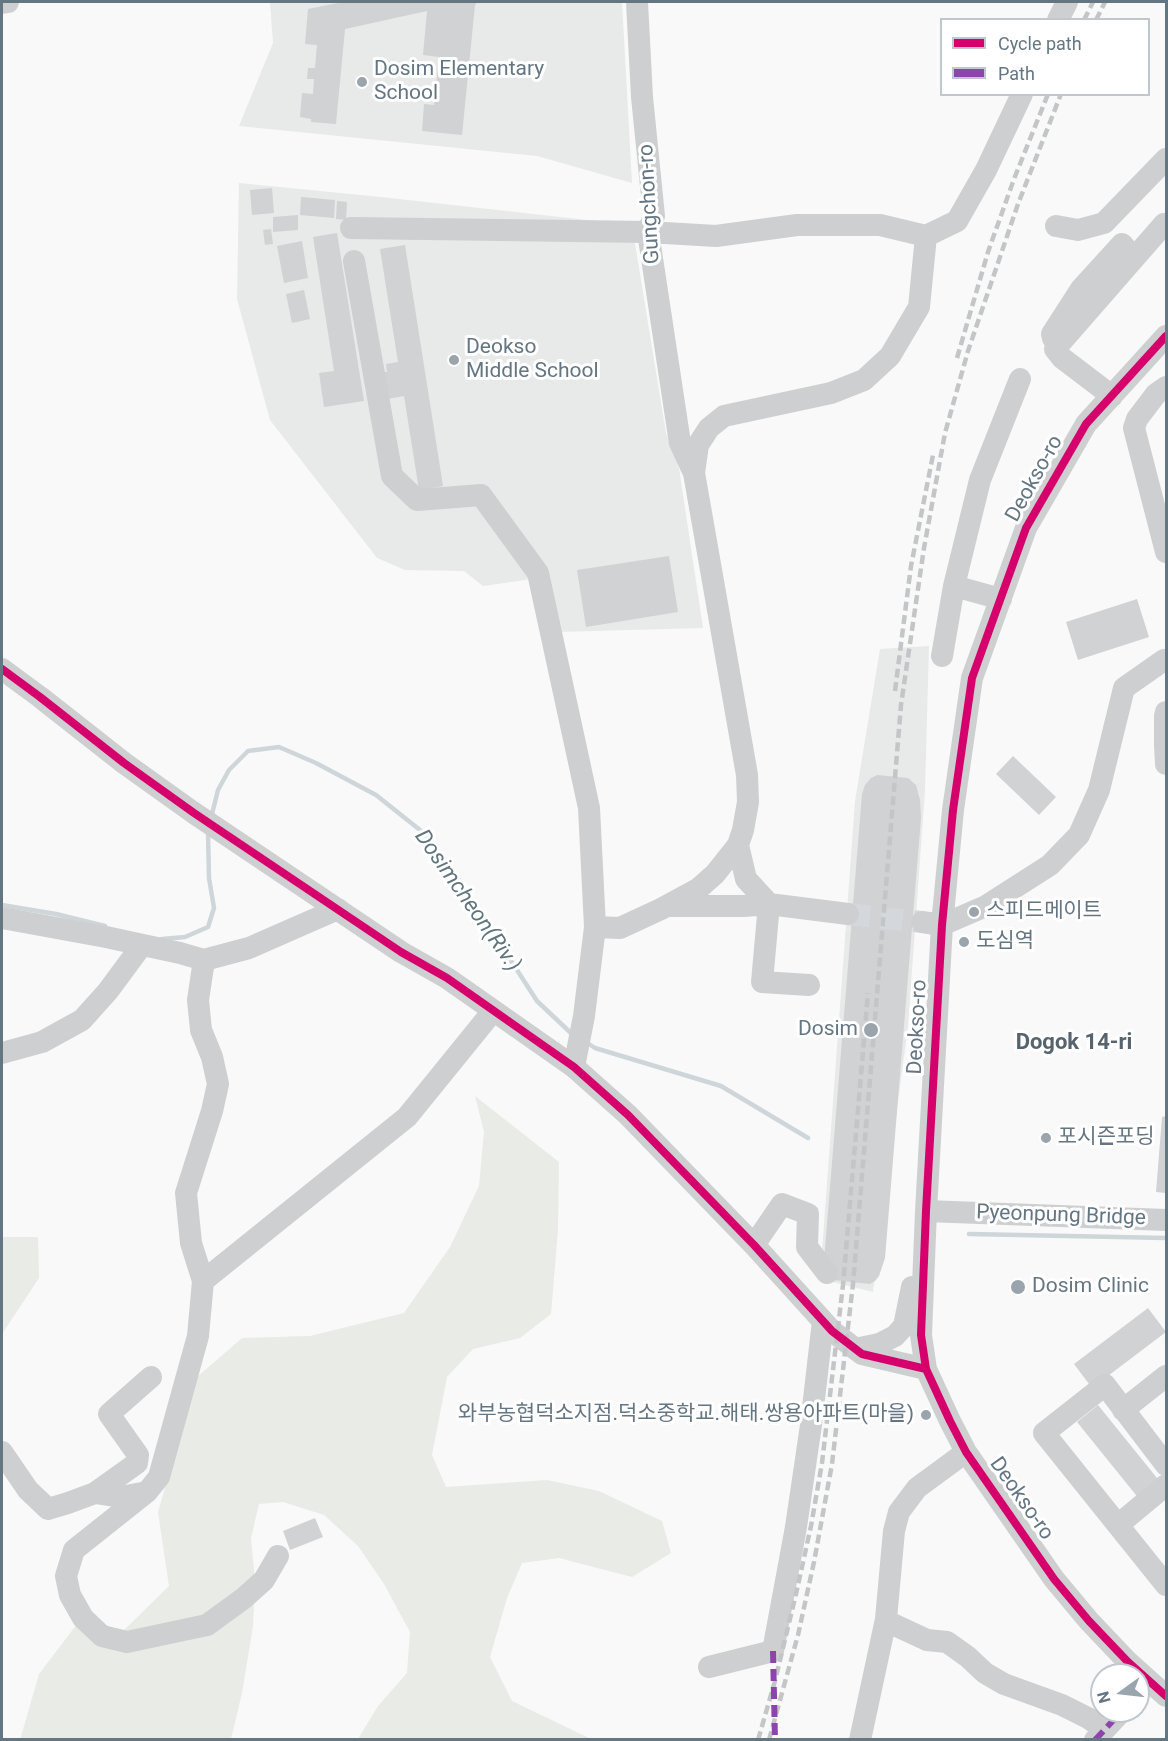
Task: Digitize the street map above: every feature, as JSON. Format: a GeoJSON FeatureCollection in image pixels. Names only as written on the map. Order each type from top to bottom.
{"type":"FeatureCollection","features":[{"type":"Feature","properties":{"kind":"street"},"geometry":{"type":"LineString","coordinates":[[2,3],[8,2]]}},
{"type":"Feature","properties":{"kind":"street","name":"Gungchon-ro"},"geometry":{"type":"LineString","coordinates":[[637,2],[642,97],[654,216],[648,232],[680,442],[694,473]]}},
{"type":"Feature","properties":{"kind":"street"},"geometry":{"type":"LineString","coordinates":[[1059,18],[1067,2]]}},
{"type":"Feature","properties":{"kind":"street"},"geometry":{"type":"LineString","coordinates":[[351,228],[648,232],[716,236],[796,225],[880,225],[926,236],[957,221],[986,170],[1021,96]]}},
{"type":"Feature","properties":{"kind":"street"},"geometry":{"type":"LineString","coordinates":[[1056,226],[1078,230],[1104,223],[1167,159]]}},
{"type":"Feature","properties":{"kind":"street"},"geometry":{"type":"LineString","coordinates":[[1112,396],[1062,358],[1055,349],[1164,224]]}},
{"type":"Feature","properties":{"kind":"street"},"geometry":{"type":"LineString","coordinates":[[595,927],[620,928],[698,889],[715,874],[738,844],[743,830],[748,802],[747,775],[694,473],[698,445],[709,429],[724,416],[831,393],[864,380],[890,356],[919,307],[926,236]]}},
{"type":"Feature","properties":{"kind":"street"},"geometry":{"type":"LineString","coordinates":[[354,261],[392,476],[417,500],[481,495],[538,573],[589,808],[595,927],[584,1017],[574,1067]]}},
{"type":"Feature","properties":{"kind":"street","name":"Deokso-ro"},"geometry":{"type":"LineString","coordinates":[[1152,1691],[1054,1579],[966,1452],[926,1369],[921,1335],[932,923],[953,810],[972,678],[1026,528],[1086,424],[1166,338]]}},
{"type":"Feature","properties":{"kind":"street"},"geometry":{"type":"LineString","coordinates":[[942,656],[954,586],[980,480],[1020,379]]}},
{"type":"Feature","properties":{"kind":"street"},"geometry":{"type":"LineString","coordinates":[[1167,387],[1156,394],[1137,419],[1134,428],[1167,552]]}},
{"type":"Feature","properties":{"kind":"street"},"geometry":{"type":"LineString","coordinates":[[954,586],[1000,599]]}},
{"type":"Feature","properties":{"kind":"street"},"geometry":{"type":"LineString","coordinates":[[932,923],[986,906],[1050,865],[1079,835],[1099,790],[1124,688],[1164,660]]}},
{"type":"Feature","properties":{"kind":"street"},"geometry":{"type":"LineString","coordinates":[[2,669],[124,763],[194,813],[401,952],[447,978],[574,1067],[628,1115],[754,1245],[832,1331],[862,1354],[926,1369]]}},
{"type":"Feature","properties":{"kind":"street"},"geometry":{"type":"LineString","coordinates":[[1167,712],[1165,745],[1167,764]]}},
{"type":"Feature","properties":{"kind":"street"},"geometry":{"type":"LineString","coordinates":[[738,844],[746,879],[769,904],[762,982],[808,985]]}},
{"type":"Feature","properties":{"kind":"street"},"geometry":{"type":"LineString","coordinates":[[715,874],[738,894],[769,904],[848,914]]}},
{"type":"Feature","properties":{"kind":"street"},"geometry":{"type":"LineString","coordinates":[[666,907],[769,904]]}},
{"type":"Feature","properties":{"kind":"street"},"geometry":{"type":"LineString","coordinates":[[2,918],[142,945],[204,960],[249,948],[338,909]]}},
{"type":"Feature","properties":{"kind":"street"},"geometry":{"type":"LineString","coordinates":[[2,1053],[42,1042],[82,1020],[108,991],[142,945]]}},
{"type":"Feature","properties":{"kind":"street"},"geometry":{"type":"LineString","coordinates":[[204,960],[198,1000],[201,1030],[212,1057],[218,1084],[212,1111],[186,1193],[190,1243],[202,1281],[198,1336],[159,1478],[147,1492],[74,1550],[66,1576],[70,1595],[83,1618],[102,1636],[127,1642],[207,1625],[264,1580],[278,1556]]}},
{"type":"Feature","properties":{"kind":"street"},"geometry":{"type":"LineString","coordinates":[[202,1281],[407,1116],[494,1011]]}},
{"type":"Feature","properties":{"kind":"street"},"geometry":{"type":"LineString","coordinates":[[754,1245],[782,1204],[808,1214],[807,1247],[827,1273]]}},
{"type":"Feature","properties":{"kind":"street","name":"Pyeonpung Bridge"},"geometry":{"type":"LineString","coordinates":[[926,1211],[1167,1220]]}},
{"type":"Feature","properties":{"kind":"street"},"geometry":{"type":"LineString","coordinates":[[855,1349],[879,1344],[895,1336],[904,1326],[913,1283],[924,1264]]}},
{"type":"Feature","properties":{"kind":"street"},"geometry":{"type":"LineString","coordinates":[[709,1667],[773,1651],[796,1527],[823,1321]]}},
{"type":"Feature","properties":{"kind":"street"},"geometry":{"type":"LineString","coordinates":[[1123,1410],[1167,1376]]}},
{"type":"Feature","properties":{"kind":"street"},"geometry":{"type":"LineString","coordinates":[[2,1452],[28,1490],[48,1509],[95,1493],[137,1462],[138,1455],[109,1414],[151,1377]]}},
{"type":"Feature","properties":{"kind":"street"},"geometry":{"type":"LineString","coordinates":[[1167,1465],[1105,1385],[1044,1434],[1167,1585]]}},
{"type":"Feature","properties":{"kind":"street"},"geometry":{"type":"LineString","coordinates":[[860,1740],[886,1621],[894,1531],[899,1512],[917,1488],[966,1452]]}},
{"type":"Feature","properties":{"kind":"street"},"geometry":{"type":"LineString","coordinates":[[1118,1525],[1167,1485]]}},
{"type":"Feature","properties":{"kind":"street"},"geometry":{"type":"LineString","coordinates":[[95,1493],[121,1497],[147,1492]]}},
{"type":"Feature","properties":{"kind":"street"},"geometry":{"type":"LineString","coordinates":[[886,1621],[927,1640],[947,1642],[985,1673],[1004,1684],[1062,1705],[1088,1718],[1099,1734],[1110,1723]]}},
{"type":"Feature","properties":{"kind":"shaded area","name":"Dosim Elementary School"},"geometry":{"type":"Polygon","coordinates":[[[270,2],[622,2],[632,183],[537,156],[239,126],[273,43],[270,2]]]}},
{"type":"Feature","properties":{"kind":"shaded area","name":"Deokso Middle School"},"geometry":{"type":"Polygon","coordinates":[[[239,183],[632,225],[666,433],[679,468],[703,628],[558,632],[546,577],[483,586],[464,571],[405,570],[377,558],[270,420],[237,299],[239,183]]]}},
{"type":"Feature","properties":{"kind":"shaded area"},"geometry":{"type":"Polygon","coordinates":[[[929,646],[925,791],[908,1026],[873,1292],[820,1279],[855,801],[880,649],[929,646]]]}},
{"type":"Feature","properties":{"kind":"shaded area"},"geometry":{"type":"Polygon","coordinates":[[[475,1096],[559,1162],[558,1229],[551,1314],[520,1338],[473,1349],[447,1377],[432,1455],[446,1487],[547,1480],[599,1491],[662,1521],[671,1553],[632,1577],[559,1558],[522,1563],[507,1598],[490,1657],[512,1701],[591,1739],[358,1739],[378,1706],[407,1673],[410,1632],[384,1584],[358,1546],[324,1515],[283,1502],[259,1504],[251,1538],[255,1582],[253,1626],[242,1693],[231,1739],[20,1740],[39,1674],[77,1624],[121,1633],[169,1586],[158,1512],[196,1378],[242,1338],[310,1336],[404,1313],[450,1247],[479,1186],[484,1132],[475,1096]]]}},
{"type":"Feature","properties":{"kind":"shaded area"},"geometry":{"type":"Polygon","coordinates":[[[2,1237],[38,1237],[39,1278],[2,1334],[2,1237]]]}},
{"type":"Feature","properties":{"kind":"building"},"geometry":{"type":"Polygon","coordinates":[[[343,2],[477,2],[462,135],[422,131],[424,104],[434,105],[439,57],[423,55],[427,11],[345,29],[336,124],[311,122],[311,119],[300,117],[302,93],[313,94],[314,79],[307,79],[308,68],[315,68],[317,45],[305,44],[308,9],[343,2]]]}},
{"type":"Feature","properties":{"kind":"building"},"geometry":{"type":"Polygon","coordinates":[[[272,188],[274,213],[252,215],[250,190],[272,188]]]}},
{"type":"Feature","properties":{"kind":"building"},"geometry":{"type":"Polygon","coordinates":[[[301,197],[335,200],[334,218],[300,215],[301,197]]]}},
{"type":"Feature","properties":{"kind":"building"},"geometry":{"type":"Polygon","coordinates":[[[337,201],[347,202],[346,220],[336,219],[337,201]]]}},
{"type":"Feature","properties":{"kind":"building"},"geometry":{"type":"Polygon","coordinates":[[[298,215],[298,230],[273,232],[273,217],[298,215]]]}},
{"type":"Feature","properties":{"kind":"building"},"geometry":{"type":"Polygon","coordinates":[[[271,229],[273,244],[265,245],[263,230],[271,229]]]}},
{"type":"Feature","properties":{"kind":"building"},"geometry":{"type":"Polygon","coordinates":[[[337,233],[364,401],[324,407],[319,373],[334,371],[313,237],[337,233]]]}},
{"type":"Feature","properties":{"kind":"building"},"geometry":{"type":"Polygon","coordinates":[[[302,241],[308,278],[284,283],[277,246],[302,241]]]}},
{"type":"Feature","properties":{"kind":"building"},"geometry":{"type":"Polygon","coordinates":[[[405,245],[443,486],[419,490],[404,396],[387,399],[382,372],[387,372],[386,364],[398,362],[380,249],[405,245]]]}},
{"type":"Feature","properties":{"kind":"building"},"geometry":{"type":"Polygon","coordinates":[[[304,290],[310,319],[292,323],[286,294],[304,290]]]}},
{"type":"Feature","properties":{"kind":"building"},"geometry":{"type":"Polygon","coordinates":[[[669,556],[678,612],[586,627],[577,570],[669,556]]]}},
{"type":"Feature","properties":{"kind":"building"},"geometry":{"type":"Polygon","coordinates":[[[1137,599],[1149,637],[1078,660],[1066,622],[1137,599]]]}},
{"type":"Feature","properties":{"kind":"building"},"geometry":{"type":"Polygon","coordinates":[[[1013,756],[1056,797],[1039,815],[996,774],[1013,756]]]}},
{"type":"Feature","properties":{"kind":"building"},"geometry":{"type":"Polygon","coordinates":[[[877,775],[908,778],[916,785],[921,818],[885,1258],[879,1276],[870,1284],[833,1280],[824,1261],[862,794],[865,785],[877,775]]]}},
{"type":"Feature","properties":{"kind":"building"},"geometry":{"type":"Polygon","coordinates":[[[1166,1116],[1166,1193],[1156,1192],[1162,1117],[1166,1116]]]}},
{"type":"Feature","properties":{"kind":"building"},"geometry":{"type":"Polygon","coordinates":[[[1148,1308],[1166,1332],[1092,1388],[1074,1364],[1148,1308]]]}},
{"type":"Feature","properties":{"kind":"building"},"geometry":{"type":"Polygon","coordinates":[[[1098,1405],[1161,1483],[1140,1500],[1077,1422],[1098,1405]]]}},
{"type":"Feature","properties":{"kind":"building"},"geometry":{"type":"Polygon","coordinates":[[[315,1518],[323,1537],[290,1550],[283,1531],[315,1518]]]}},
{"type":"Feature","properties":{"kind":"waterway","name":"Dosimcheon(Riv.)"},"geometry":{"type":"LineString","coordinates":[[211,818],[218,790],[229,770],[248,751],[279,747],[316,763],[376,795],[425,834],[453,871],[537,1001],[573,1035]]}},
{"type":"Feature","properties":{"kind":"waterway","name":"Dosimcheon(Riv.)"},"geometry":{"type":"LineString","coordinates":[[162,939],[185,937],[208,927],[214,908],[209,878],[208,832]]}},
{"type":"Feature","properties":{"kind":"waterway","name":"Dosimcheon(Riv.)"},"geometry":{"type":"LineString","coordinates":[[2,905],[56,914],[105,926]]}},
{"type":"Feature","properties":{"kind":"waterway","name":"Dosimcheon(Riv.)"},"geometry":{"type":"LineString","coordinates":[[586,1042],[595,1048],[721,1086],[808,1138]]}},
{"type":"Feature","properties":{"kind":"waterway","name":"Dosimcheon(Riv.)"},"geometry":{"type":"LineString","coordinates":[[969,1234],[1166,1238]]}},
{"type":"Feature","properties":{"kind":"tunnel"},"geometry":{"type":"LineString","coordinates":[[848,914],[922,922]]}},
{"type":"Feature","properties":{"kind":"railway"},"geometry":{"type":"LineString","coordinates":[[1085,18],[1093,2]]}},
{"type":"Feature","properties":{"kind":"railway"},"geometry":{"type":"LineString","coordinates":[[1097,18],[1105,2]]}},
{"type":"Feature","properties":{"kind":"railway"},"geometry":{"type":"LineString","coordinates":[[957,358],[988,252],[1047,96]]}},
{"type":"Feature","properties":{"kind":"railway"},"geometry":{"type":"LineString","coordinates":[[769,1740],[798,1635],[832,1464],[853,1284],[901,705],[924,548],[945,433],[968,351],[1018,204],[1060,96]]}},
{"type":"Feature","properties":{"kind":"railway"},"geometry":{"type":"LineString","coordinates":[[895,691],[911,566],[933,455]]}},
{"type":"Feature","properties":{"kind":"railway"},"geometry":{"type":"LineString","coordinates":[[758,1740],[796,1594],[822,1463],[843,1285],[868,993]]}},
{"type":"Feature","properties":{"kind":"marked path"},"geometry":{"type":"LineString","coordinates":[[773,1651],[775,1740]]}},
{"type":"Feature","properties":{"kind":"marked path"},"geometry":{"type":"LineString","coordinates":[[1095,1740],[1111,1723]]}},
{"type":"Feature","properties":{"kind":"cycle path"},"geometry":{"type":"LineString","coordinates":[[1166,336],[1086,424],[1026,528],[972,678],[953,810],[942,925],[921,1335],[926,1369],[966,1452],[1054,1579],[1089,1621],[1128,1662],[1166,1696]]}},
{"type":"Feature","properties":{"kind":"cycle path"},"geometry":{"type":"LineString","coordinates":[[2,669],[124,763],[194,813],[401,952],[447,978],[574,1067],[628,1115],[754,1245],[832,1331],[862,1354],[926,1369]]}},
{"type":"Feature","properties":{"kind":"place","name":"Dosim Elementary School"},"geometry":{"type":"Point","coordinates":[362,82]}},
{"type":"Feature","properties":{"kind":"place","name":"Deokso Middle School"},"geometry":{"type":"Point","coordinates":[454,360]}},
{"type":"Feature","properties":{"kind":"place","name":"스피드메이트"},"geometry":{"type":"Point","coordinates":[974,912]}},
{"type":"Feature","properties":{"kind":"place","name":"도심역"},"geometry":{"type":"Point","coordinates":[964,942]}},
{"type":"Feature","properties":{"kind":"place","name":"Dosim"},"geometry":{"type":"Point","coordinates":[871,1030]}},
{"type":"Feature","properties":{"kind":"place","name":"포시즌포딩"},"geometry":{"type":"Point","coordinates":[1046,1138]}},
{"type":"Feature","properties":{"kind":"place","name":"Dosim Clinic"},"geometry":{"type":"Point","coordinates":[1018,1287]}},
{"type":"Feature","properties":{"kind":"place","name":"와부농협덕소지점.덕소중학교.해태.쌍용아파트(마을)"},"geometry":{"type":"Point","coordinates":[926,1415]}},
{"type":"Feature","properties":{"kind":"district","name":"Dogok 14-ri"},"geometry":{"type":"Point","coordinates":[1074,1043]}}]}
